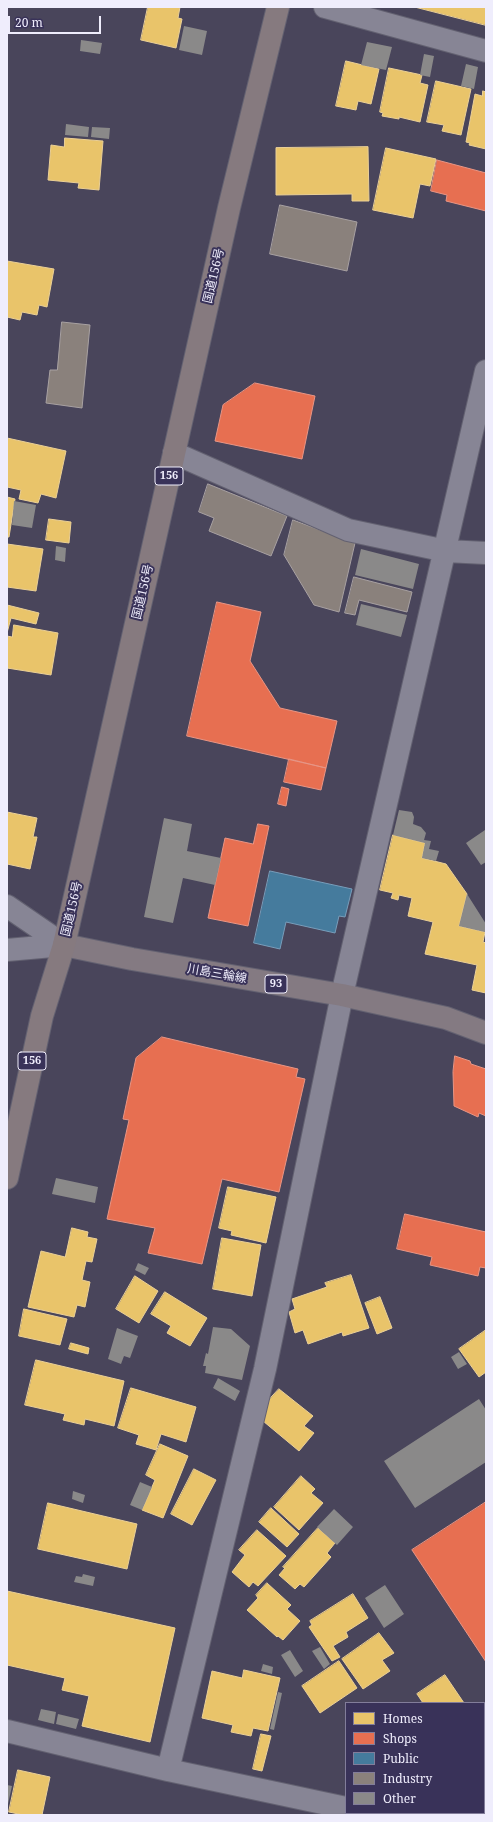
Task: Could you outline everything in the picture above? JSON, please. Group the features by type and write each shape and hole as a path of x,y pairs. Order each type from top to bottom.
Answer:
{"highway":[{"name":"国道156号","path":"7,1178 42,1016 64,946 229,208 278,7"}],"main road":[{"name":"川島三輪線","path":"64,946 342,995 446,1018 486,1033"}],"street":[{"path":"325,7 486,51"},
{"path":"168,1770 265,1369 342,995 446,551 486,371"},
{"path":"174,453 348,530 446,551 486,554"},
{"path":"7,906 64,946"},
{"path":"7,950 64,946"},
{"path":"7,1731 168,1770 345,1808"}],"building: Homes":[{"path":"148,7 180,7 178,18 182,19 176,48 141,40"},
{"path":"415,7 486,7 486,25"},
{"path":"346,61 379,69 371,104 358,101 356,110 336,106"},
{"path":"389,68 422,75 420,83 428,85 420,122 399,117 399,119 382,116 383,113 380,112"},
{"path":"436,81 471,89 461,135 442,131 444,125 427,122"},
{"path":"483,91 486,92 486,149 469,145 470,143 466,142 475,94 482,96"},
{"path":"65,138 103,141 99,190 78,188 79,183 48,180 51,145 64,147"},
{"path":"368,147 369,201 352,201 352,194 276,195 276,148"},
{"path":"386,148 436,159 430,186 420,184 413,218 373,210"},
{"path":"7,261 54,269 47,307 39,305 37,315 22,312 20,320 7,317"},
{"path":"7,438 66,451 56,498 41,494 38,503 19,499 21,490 7,487"},
{"path":"7,497 15,499 9,537 7,537"},
{"path":"49,519 71,522 69,543 46,540"},
{"path":"7,544 43,549 36,591 7,587"},
{"path":"7,605 39,613 36,624 11,618 7,633"},
{"path":"14,625 58,633 51,675 7,668 7,636 12,637"},
{"path":"7,812 37,818 33,837 37,837 30,869 7,864"},
{"path":"393,835 425,843 422,858 446,864 467,894 459,926 485,932 483,942 486,943 486,993 472,990 477,965 425,954 433,922 408,916 412,898 399,895 398,900 391,898 393,893 380,890"},
{"path":"228,1187 276,1197 266,1243 231,1235 232,1231 219,1228"},
{"path":"72,1228 88,1232 87,1237 97,1239 92,1262 86,1261 82,1280 90,1282 85,1307 77,1305 74,1317 28,1307 41,1251 65,1257"},
{"path":"222,1238 261,1245 252,1296 213,1289"},
{"path":"351,1275 369,1328 343,1336 342,1332 308,1344 303,1330 295,1333 289,1312 295,1309 292,1299 327,1287 325,1283"},
{"path":"135,1276 158,1291 139,1323 116,1309"},
{"path":"165,1292 207,1318 190,1346 167,1333 171,1326 151,1314"},
{"path":"380,1297 392,1328 377,1334 365,1303"},
{"path":"24,1309 67,1319 60,1345 19,1336"},
{"path":"486,1330 486,1372 479,1377 459,1349"},
{"path":"71,1343 89,1348 88,1354 69,1349"},
{"path":"36,1360 124,1381 114,1426 85,1419 84,1425 63,1420 65,1414 25,1405"},
{"path":"131,1388 196,1407 186,1442 161,1434 156,1450 136,1444 139,1435 118,1428"},
{"path":"279,1389 313,1416 304,1426 314,1433 299,1451 263,1421 266,1403"},
{"path":"160,1444 188,1456 163,1518 142,1510 155,1480 146,1475"},
{"path":"194,1469 216,1480 192,1525 171,1514"},
{"path":"301,1476 315,1489 311,1493 323,1503 299,1530 274,1507"},
{"path":"48,1503 137,1524 127,1569 38,1549"},
{"path":"271,1508 299,1534 287,1547 259,1522"},
{"path":"318,1528 335,1543 327,1553 331,1557 304,1587 300,1584 295,1589 279,1575 285,1568 283,1567"},
{"path":"257,1530 286,1556 258,1586 253,1582 249,1587 232,1572 245,1555 239,1550"},
{"path":"267,1583 291,1605 287,1609 300,1621 283,1640 278,1636 277,1637 247,1610 258,1598 256,1595"},
{"path":"7,1591 175,1628 150,1742 82,1726 89,1696 62,1690 65,1678 7,1665"},
{"path":"353,1594 368,1618 346,1632 348,1637 333,1646 340,1657 332,1661 309,1627 312,1625 310,1621"},
{"path":"379,1633 394,1653 382,1660 390,1671 363,1689 342,1659"},
{"path":"339,1661 357,1688 320,1713 302,1686"},
{"path":"244,1670 280,1678 268,1731 253,1728 251,1736 231,1732 233,1725 202,1718 212,1671 242,1678"},
{"path":"445,1675 463,1702 422,1702 417,1694"},
{"path":"261,1734 271,1736 262,1771 253,1769"},
{"path":"18,1770 50,1777 42,1815 23,1815 9,1812"},
{"path":"486,1794 486,1815 485,1814"}],"building: Shops":[{"path":"437,160 486,173 486,211 446,201 447,195 431,191"},
{"path":"255,383 315,396 302,459 215,441 223,405"},
{"path":"217,602 261,612 250,661 280,708 337,721 326,768 187,736"},
{"path":"289,759 326,768 321,790 284,782"},
{"path":"282,787 289,789 286,806 278,804"},
{"path":"258,824 269,826 248,926 208,918 225,838 253,844"},
{"path":"162,1037 298,1069 296,1077 305,1079 279,1192 222,1179 202,1264 148,1253 155,1228 107,1219 129,1120 123,1119 136,1058"},
{"path":"455,1056 486,1069 486,1116 479,1113 478,1117 454,1106 453,1072"},
{"path":"405,1214 486,1232 486,1268 480,1267 478,1276 430,1265 432,1257 397,1249"},
{"path":"486,1502 486,1662 412,1550"}],"building: Public":[{"path":"270,871 352,889 345,917 339,916 335,933 286,922 280,949 254,943"}],"building: Industry":[{"path":"280,205 357,222 347,271 270,254"},
{"path":"62,322 90,325 82,408 46,403 50,370 57,370"},
{"path":"208,484 287,516 271,556 209,531 214,518 199,512"},
{"path":"293,520 355,543 339,612 314,605 284,555"},
{"path":"354,577 412,592 407,612 359,600 355,615 345,613"}],"building: Other":[{"path":"184,26 207,31 202,55 179,50"},
{"path":"81,40 102,43 100,54 80,51"},
{"path":"367,42 392,47 386,70 361,65"},
{"path":"424,54 434,56 430,77 420,75"},
{"path":"466,64 478,67 474,89 461,86"},
{"path":"66,124 89,127 88,137 65,135"},
{"path":"92,127 110,128 109,139 91,137"},
{"path":"14,501 36,505 32,528 12,525"},
{"path":"56,546 66,548 65,562 55,560"},
{"path":"361,549 419,564 413,589 355,575"},
{"path":"361,604 407,615 401,637 356,625"},
{"path":"399,810 412,812 414,817 413,824 421,827 426,833 424,840 431,841 429,849 439,851 436,861 422,858 425,843 393,835"},
{"path":"164,818 192,824 187,851 221,858 215,885 183,878 173,923 144,917"},
{"path":"485,830 486,862 481,865 466,843"},
{"path":"467,894 486,924 485,932 459,926"},
{"path":"56,1178 98,1187 95,1203 52,1194"},
{"path":"138,1263 149,1268 145,1275 135,1270"},
{"path":"213,1327 231,1329 250,1346 242,1380 205,1373 206,1366 203,1366 206,1353 208,1354"},
{"path":"117,1328 138,1336 130,1358 124,1356 121,1364 108,1359"},
{"path":"459,1352 467,1364 458,1369 451,1357"},
{"path":"218,1378 240,1391 235,1401 213,1388"},
{"path":"479,1399 486,1410 486,1462 415,1508 384,1461"},
{"path":"140,1482 152,1487 142,1510 130,1505"},
{"path":"73,1491 85,1495 83,1503 72,1499"},
{"path":"334,1509 353,1527 337,1545 317,1527"},
{"path":"83,1574 95,1577 93,1586 74,1582 76,1576 82,1577"},
{"path":"385,1585 404,1614 384,1628 365,1598"},
{"path":"320,1647 330,1664 324,1669 312,1651"},
{"path":"290,1650 303,1671 295,1677 281,1655"},
{"path":"263,1664 273,1667 272,1674 261,1671"},
{"path":"278,1692 282,1693 274,1730 270,1729"},
{"path":"41,1709 56,1712 54,1724 38,1720"},
{"path":"58,1714 79,1719 76,1729 56,1724"},
{"path":"486,1769 486,1792 485,1790"},
{"path":"7,1785 12,1786 8,1804 7,1804"}]}
